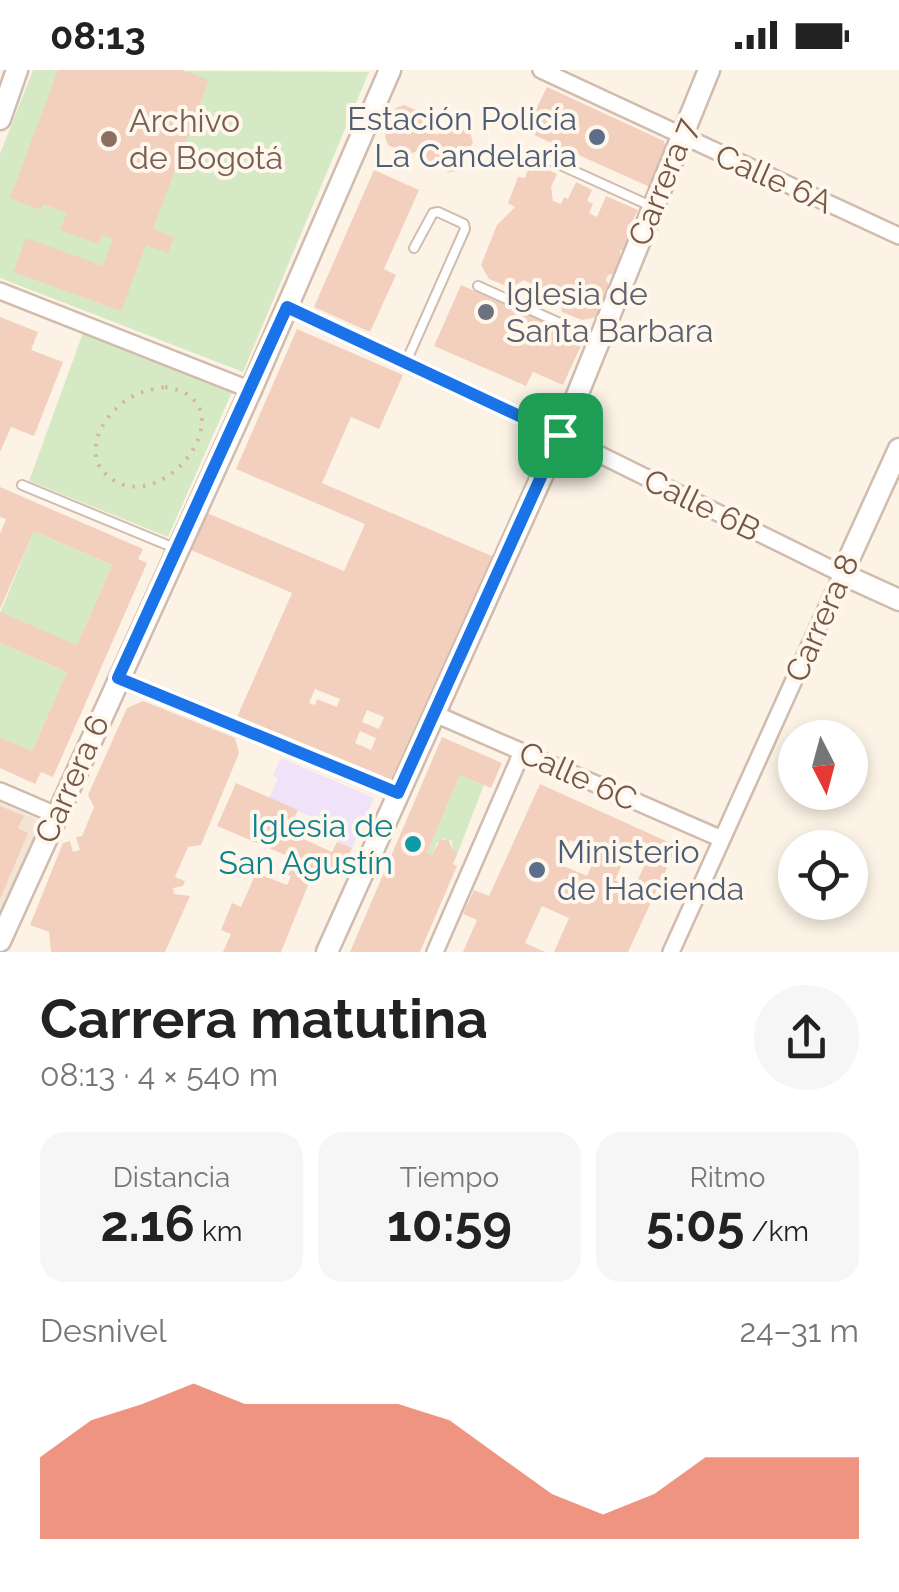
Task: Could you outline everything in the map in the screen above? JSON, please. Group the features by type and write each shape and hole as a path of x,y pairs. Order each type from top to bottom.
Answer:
{"street":[{"path":"0,119 18,70"},
{"name":"Carrera 6","path":"0,941 251,390 390,70"},
{"name":"Calle 6A","path":"541,70 899,236"},
{"name":"Carrera 7","path":"327,952 560,435 708,70"},
{"path":"0,291 251,390"},
{"name":"Calle 6B","path":"287,307 899,600"},
{"name":"Carrera 8","path":"672,952 899,450"},
{"path":"118,678 398,793"},
{"name":"Calle 6C","path":"433,713 722,838"},
{"path":"435,952 522,752"},
{"path":"0,791 56,815"}],"lane":[{"path":"543,157 653,207"},
{"path":"406,362 464,224 438,212 432,214 414,248"},
{"path":"478,286 600,340"},
{"path":"22,485 177,549"}],"path":[{"path":"165,387 190,394 198,405 203,427 182,465 154,483 123,485 99,467 95,443 99,430 119,406 140,393 165,387"}],"shaded area":[{"path":"281,758 374,798 352,848 322,835 326,823 269,798"},
{"path":"0,803 42,821 0,917"}],"green space":[{"path":"33,70 369,72 243,372 0,278 0,154"},
{"path":"83,333 233,390 168,537 29,481"},
{"path":"34,531 112,565 77,645 0,613"},
{"path":"0,643 67,672 32,751 0,737"},
{"path":"460,775 484,785 458,852 453,850 452,841 444,838 432,855 427,853"}],"building":[{"name":"Archivo de Bogotá","path":"58,70 182,70 209,80 153,229 174,237 168,253 146,245 121,311 13,272 26,238 103,266 113,239 102,235 98,244 60,230 67,213 43,204 41,210 10,198"},
{"name":"Estación Policía La Candelaria","path":"547,87 664,141 667,151 652,188 534,135 543,115 535,112"},
{"path":"404,105 428,115 427,130 438,135 442,127 450,124 470,133 473,142 460,171 449,172 427,163 425,155 429,148 421,144 409,155 388,145 385,136 396,108"},
{"path":"531,162 557,174 551,187 553,201 561,204 564,197 568,199 576,182 592,190 587,201 593,204 589,213 597,217 606,196 638,210 631,224 637,228 627,253 620,250 617,273 608,275 606,280 610,287 598,317 582,320 562,312 560,297 547,290 546,300 532,305 525,292 532,284 524,280 511,288 489,279 481,265 497,225 515,207 508,203 518,177 525,178"},
{"path":"374,170 419,190 384,269 396,275 370,332 314,307"},
{"name":"Iglesia de Santa Barbara","path":"461,285 584,339 563,385 533,372 526,386 434,346"},
{"path":"0,317 38,332 31,350 63,362 34,436 11,427 0,452"},
{"path":"297,329 403,375 379,429 351,417 322,483 494,557 394,785 237,717 292,593 191,550 207,513 344,571 365,524 236,469","holes":["315,689 340,699 337,707 317,699 315,705 309,703","367,710 384,717 379,729 362,722","360,731 376,738 371,750 355,743"]},
{"path":"0,487 143,549 138,559 147,563 53,777 41,772 35,784 0,768 0,737 32,751 67,672 0,643 0,612 77,645 112,565 34,531 0,609 0,534 6,519 0,517"},
{"path":"143,701 235,738 239,753 201,845 188,847 175,877 185,881 183,886 173,888 174,894 190,896 165,952 51,952 49,932 30,925 63,843 70,841 73,852 80,850 76,837 82,836 94,807 88,795 127,708"},
{"name":"Iglesia de San Agustín","path":"442,737 502,763 491,788 460,775 427,853 432,855 440,840 448,839 458,852 453,864 457,866 420,952 350,952"},
{"path":"236,783 298,810 288,832 332,852 337,842 352,848 338,878 315,868 281,952 223,952 231,934 221,930 232,903 241,907 256,873 287,885 291,876 283,873 289,859 311,866 217,826"},
{"name":"Ministerio de Hacienda","path":"540,784 677,846 628,952 554,952 569,918 542,906 525,943 545,952 463,952 477,920 463,914 474,890 489,896","holes":["570,840 597,852 587,876 559,864","627,853 646,862 634,888 615,880"]},
{"path":"0,806 24,816 18,828 28,833 0,899"}],"place":[{"name":"Estación Policía La Candelaria","path":"597,137"},
{"name":"Archivo de Bogotá","path":"109,139"},
{"name":"Iglesia de Santa Barbara","path":"486,312"},
{"name":"Iglesia de San Agustín","path":"413,844"},
{"name":"Ministerio de Hacienda","path":"537,870"}],"route":[{"path":"287,307 560,435 398,793 118,678 287,307"}]}
